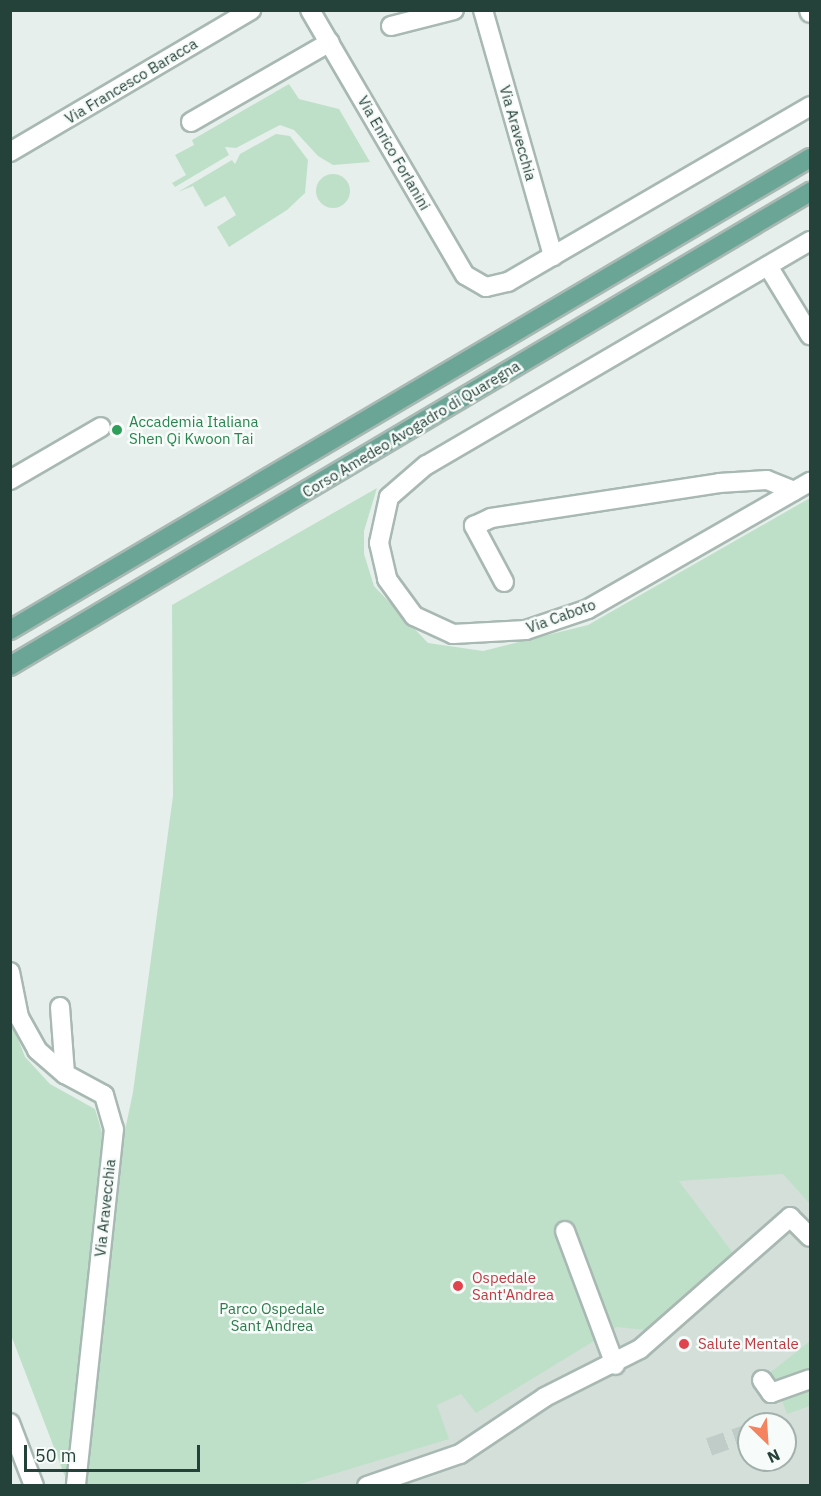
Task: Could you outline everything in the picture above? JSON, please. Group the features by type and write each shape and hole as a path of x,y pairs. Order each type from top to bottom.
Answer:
{"main road":[{"name":"Corso Amedeo Avogadro di Quaregna","path":"10,630 810,158"},
{"name":"Corso Amedeo Avogadro di Quaregna","path":"10,666 810,192"}],"street":[{"name":"Via Francesco Baracca","path":"10,152 251,10"},
{"name":"Via Enrico Forlanini","path":"310,10 465,275 486,287 508,282 553,256"},
{"path":"391,26 454,10"},
{"name":"Via Aravecchia","path":"483,10 553,256"},
{"path":"191,122 330,42"},
{"path":"553,256 810,106"},
{"path":"810,241 768,266 810,334"},
{"name":"Via Caboto","path":"768,266 426,465 389,497 379,543 387,579 414,616 453,634 526,630 588,609 810,482"},
{"path":"10,480 101,427"},
{"path":"504,582 474,526 491,518 719,483 767,480 794,491"},
{"name":"Via Aravecchia","path":"10,972 19,1017 37,1050 65,1074 104,1095 114,1129 76,1485"},
{"path":"60,1007 65,1074"},
{"path":"367,1485 460,1454 545,1397 615,1365 640,1349 790,1217 810,1237"},
{"path":"565,1231 615,1365"},
{"path":"762,1380 771,1393 810,1379"},
{"path":"10,1423 34,1485"}],"shaded area":[{"path":"810,1086 810,1485 82,1486"}],"green space":[{"path":"289,84 299,99 339,109 370,162 333,165 318,156 294,130 280,125 236,148 225,147 229,155 175,187 172,183 186,175 175,155 194,145 192,140"},
{"path":"276,134 290,136 308,160 305,193 287,210 229,247 217,227 236,215 225,196 205,207 193,186 178,192 232,160 235,164 240,154"},
{"path":"333,174 345,179 350,191 345,203 333,208 321,203 316,191 321,179"},
{"name":"Parco Ospedale Sant Andrea","path":"377,488 364,531 364,554 374,586 428,643 483,651 588,625 810,498 810,1204 783,1174 679,1181 736,1257 646,1330 617,1327 476,1413 461,1394 437,1405 449,1439 297,1485 82,1486 123,1140 133,1092 173,796 172,605"},
{"path":"10,1018 25,1057 50,1084 95,1109 104,1139 66,1479 11,1335"},
{"path":"810,1341 810,1375 777,1388 767,1375"},
{"path":"810,1383 810,1406 786,1412 780,1395"}],"tunnel":[{"path":"709,1447 737,1437"}],"place":[{"name":"Accademia Italiana Shen Qi Kwoon Tai","path":"117,430"},
{"name":"Ospedale Sant'Andrea","path":"458,1286"},
{"name":"Salute Mentale","path":"684,1344"}]}
